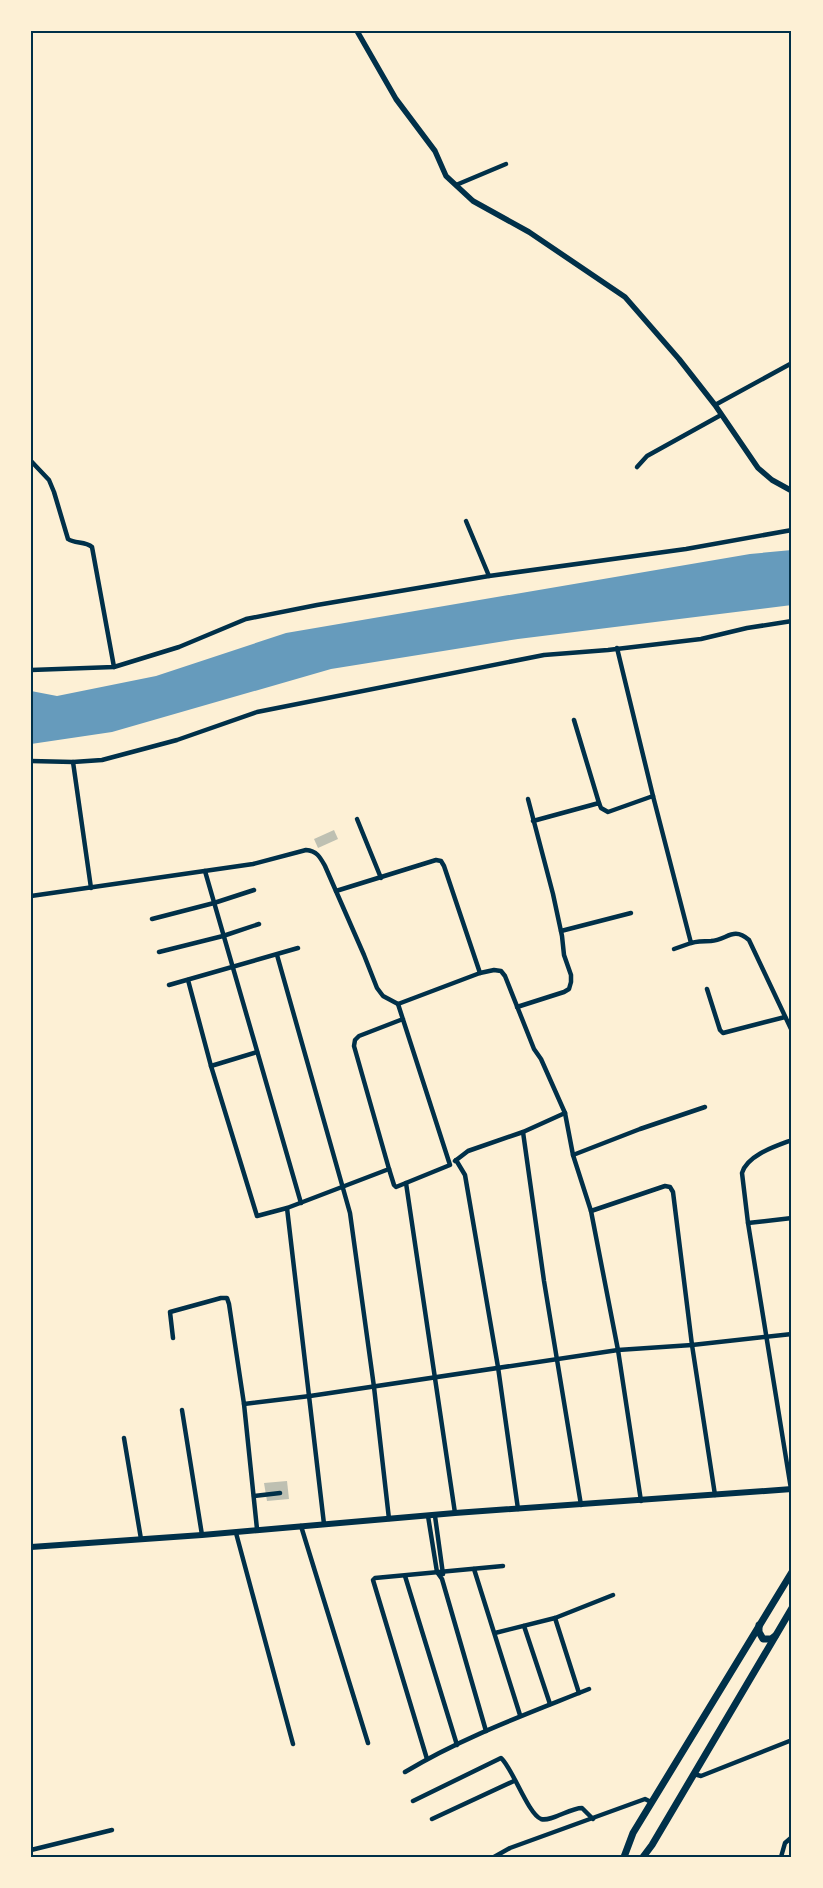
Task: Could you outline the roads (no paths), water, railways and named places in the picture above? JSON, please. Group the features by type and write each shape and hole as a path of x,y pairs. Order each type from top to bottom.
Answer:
{"main road":[{"path":"31,1547 236,1533 257,1529 454,1513 791,1489"},
{"path":"624,1857 633,1833 792,1572"},
{"path":"643,1857 652,1845 792,1608"},
{"path":"760,1625 759,1632 763,1639 771,1640 775,1636"}],"street":[{"path":"357,31 396,99 435,151 446,176 473,201 529,232 625,297 680,359 715,405 758,468 772,480 792,491"},
{"path":"456,185 506,164"},
{"path":"715,405 792,363"},
{"path":"637,468 647,456 721,415"},
{"path":"31,461 49,480 68,539 74,543 89,544 92,547 114,667"},
{"path":"466,521 489,576"},
{"path":"31,670 114,667 179,647 246,619 317,605 489,576 686,549 792,530"},
{"path":"31,762 102,760 177,740 257,712 544,655 701,638 792,621"},
{"path":"617,648 691,943"},
{"path":"574,720 599,803 604,811 608,812 653,796"},
{"path":"73,762 91,888"},
{"path":"517,1007 564,992 569,989 571,982 571,975 564,955 561,931 528,799"},
{"path":"533,821 599,803"},
{"path":"357,819 380,878"},
{"path":"31,896 253,864 312,850 318,854 325,866 377,988 383,996 398,1004 450,1165"},
{"path":"336,891 436,860 441,861 480,973"},
{"path":"205,871 301,1203"},
{"path":"152,919 214,903 254,890"},
{"path":"561,931 631,913"},
{"path":"159,952 223,936 259,924"},
{"path":"674,948 734,933 743,934 749,940 792,1031"},
{"path":"169,985 298,948"},
{"path":"276,955 350,1213 390,1519"},
{"path":"398,1004 480,973 494,970 501,971 505,976 534,1049 541,1059 565,1113 573,1155 592,1211 618,1350 641,1501"},
{"path":"188,980 211,1066 257,1216 287,1208 389,1169"},
{"path":"708,989 722,1033 785,1017"},
{"path":"403,1019 359,1036 355,1040 354,1046 389,1169 396,1187 450,1165 468,1151 523,1132 565,1113"},
{"path":"211,1066 257,1052"},
{"path":"573,1155 640,1129 705,1107"},
{"path":"523,1132 544,1281 581,1505"},
{"path":"791,1489 748,1223 742,1173 744,1167 749,1162 792,1140"},
{"path":"456,1160 465,1175 498,1367 518,1509"},
{"path":"406,1183 454,1513"},
{"path":"592,1211 665,1186 670,1187 673,1192 692,1345 715,1495"},
{"path":"287,1208 324,1524"},
{"path":"748,1223 792,1218"},
{"path":"174,1338 170,1312 227,1298 244,1404 257,1529"},
{"path":"244,1404 374,1387 618,1350 692,1345 792,1334"},
{"path":"182,1410 202,1535"},
{"path":"124,1438 141,1539"},
{"path":"254,1496 280,1493"},
{"path":"432,1516 443,1571 442,1579"},
{"path":"432,1516 437,1572 442,1579 486,1731"},
{"path":"301,1526 368,1743"},
{"path":"236,1533 293,1744"},
{"path":"427,1759 373,1580 375,1578 503,1566"},
{"path":"474,1569 520,1715"},
{"path":"406,1576 457,1745"},
{"path":"495,1633 555,1618 613,1595"},
{"path":"555,1618 579,1693"},
{"path":"524,1626 550,1704"},
{"path":"405,1772 427,1759 520,1715 589,1689"},
{"path":"694,1774 701,1776 792,1740"},
{"path":"413,1800 501,1758 514,1777 514,1781 537,1815 542,1819 576,1808 582,1808 593,1819"},
{"path":"432,1819 514,1781"},
{"path":"494,1857 510,1848 645,1799 652,1802"},
{"path":"31,1850 112,1830"},
{"path":"781,1857 784,1843 792,1837"}],"water":[{"path":"792,550 792,605 518,639 331,669 112,732 31,744 31,691 57,696 156,676 286,633 750,554"}]}
